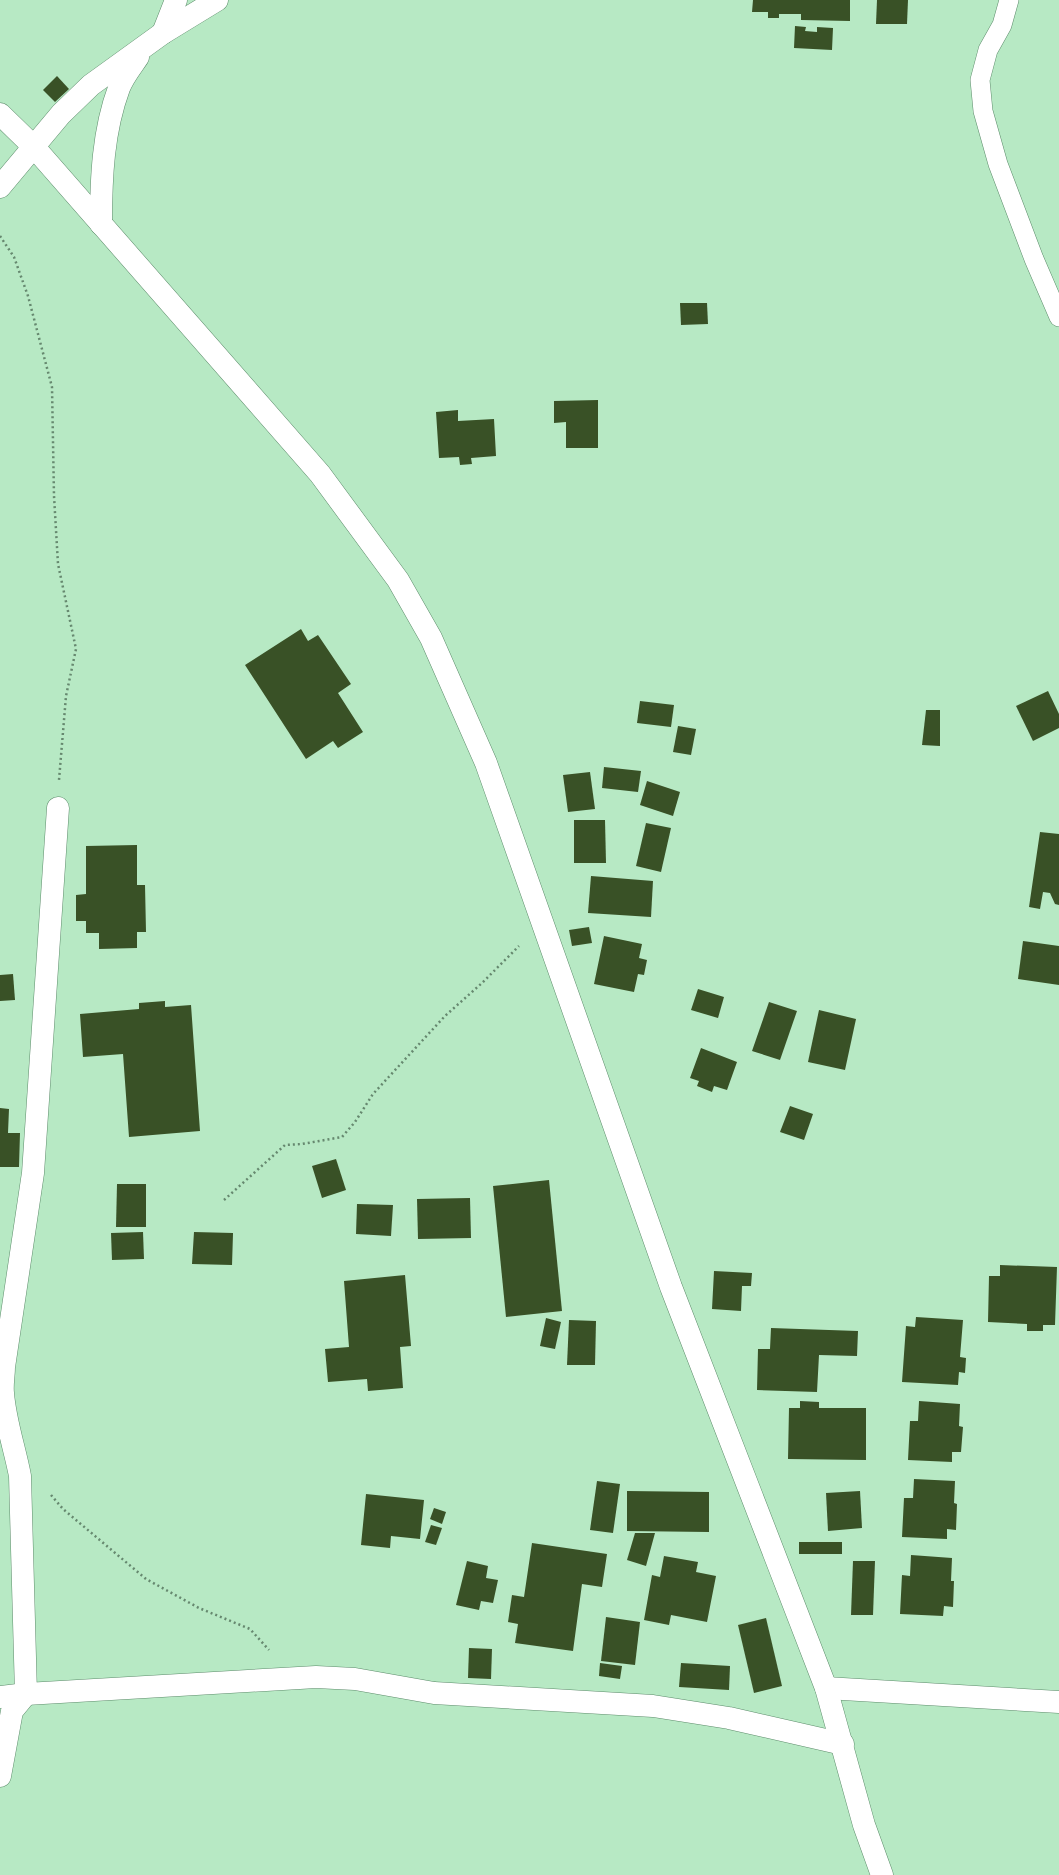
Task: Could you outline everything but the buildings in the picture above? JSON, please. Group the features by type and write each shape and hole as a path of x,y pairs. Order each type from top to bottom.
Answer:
{"street":[{"path":"163,34 176,0"},
{"path":"0,187 61,114 92,85 163,34 217,0"},
{"path":"101,224 101,180 109,126 119,86 144,48"},
{"path":"0,114 34,147 320,474 398,580 431,638 486,763 671,1287 826,1688 843,1744 864,1825 882,1875"},
{"path":"0,1776 12,1711 26,1694 20,1476 7,1420 3,1392 4,1367 33,1173 58,808"},
{"path":"0,1697 26,1694 316,1677 355,1679 434,1693 653,1706 729,1718 843,1744"},
{"path":"826,1688 1059,1702"}],"lane":[{"path":"1008,0 1002,25 988,50 980,80 983,112 1004,178 1034,259 1059,317"}],"path":[{"path":"0,236 14,258 28,296 52,387 53,489 58,564 76,649 66,696 58,808"},
{"path":"224,1200 285,1145 302,1144 342,1137 355,1122 373,1094 408,1058 445,1016 482,983 507,956 543,924"},
{"path":"49,1494 63,1509 146,1579 199,1608 250,1629 276,1657 273,1680"}]}
